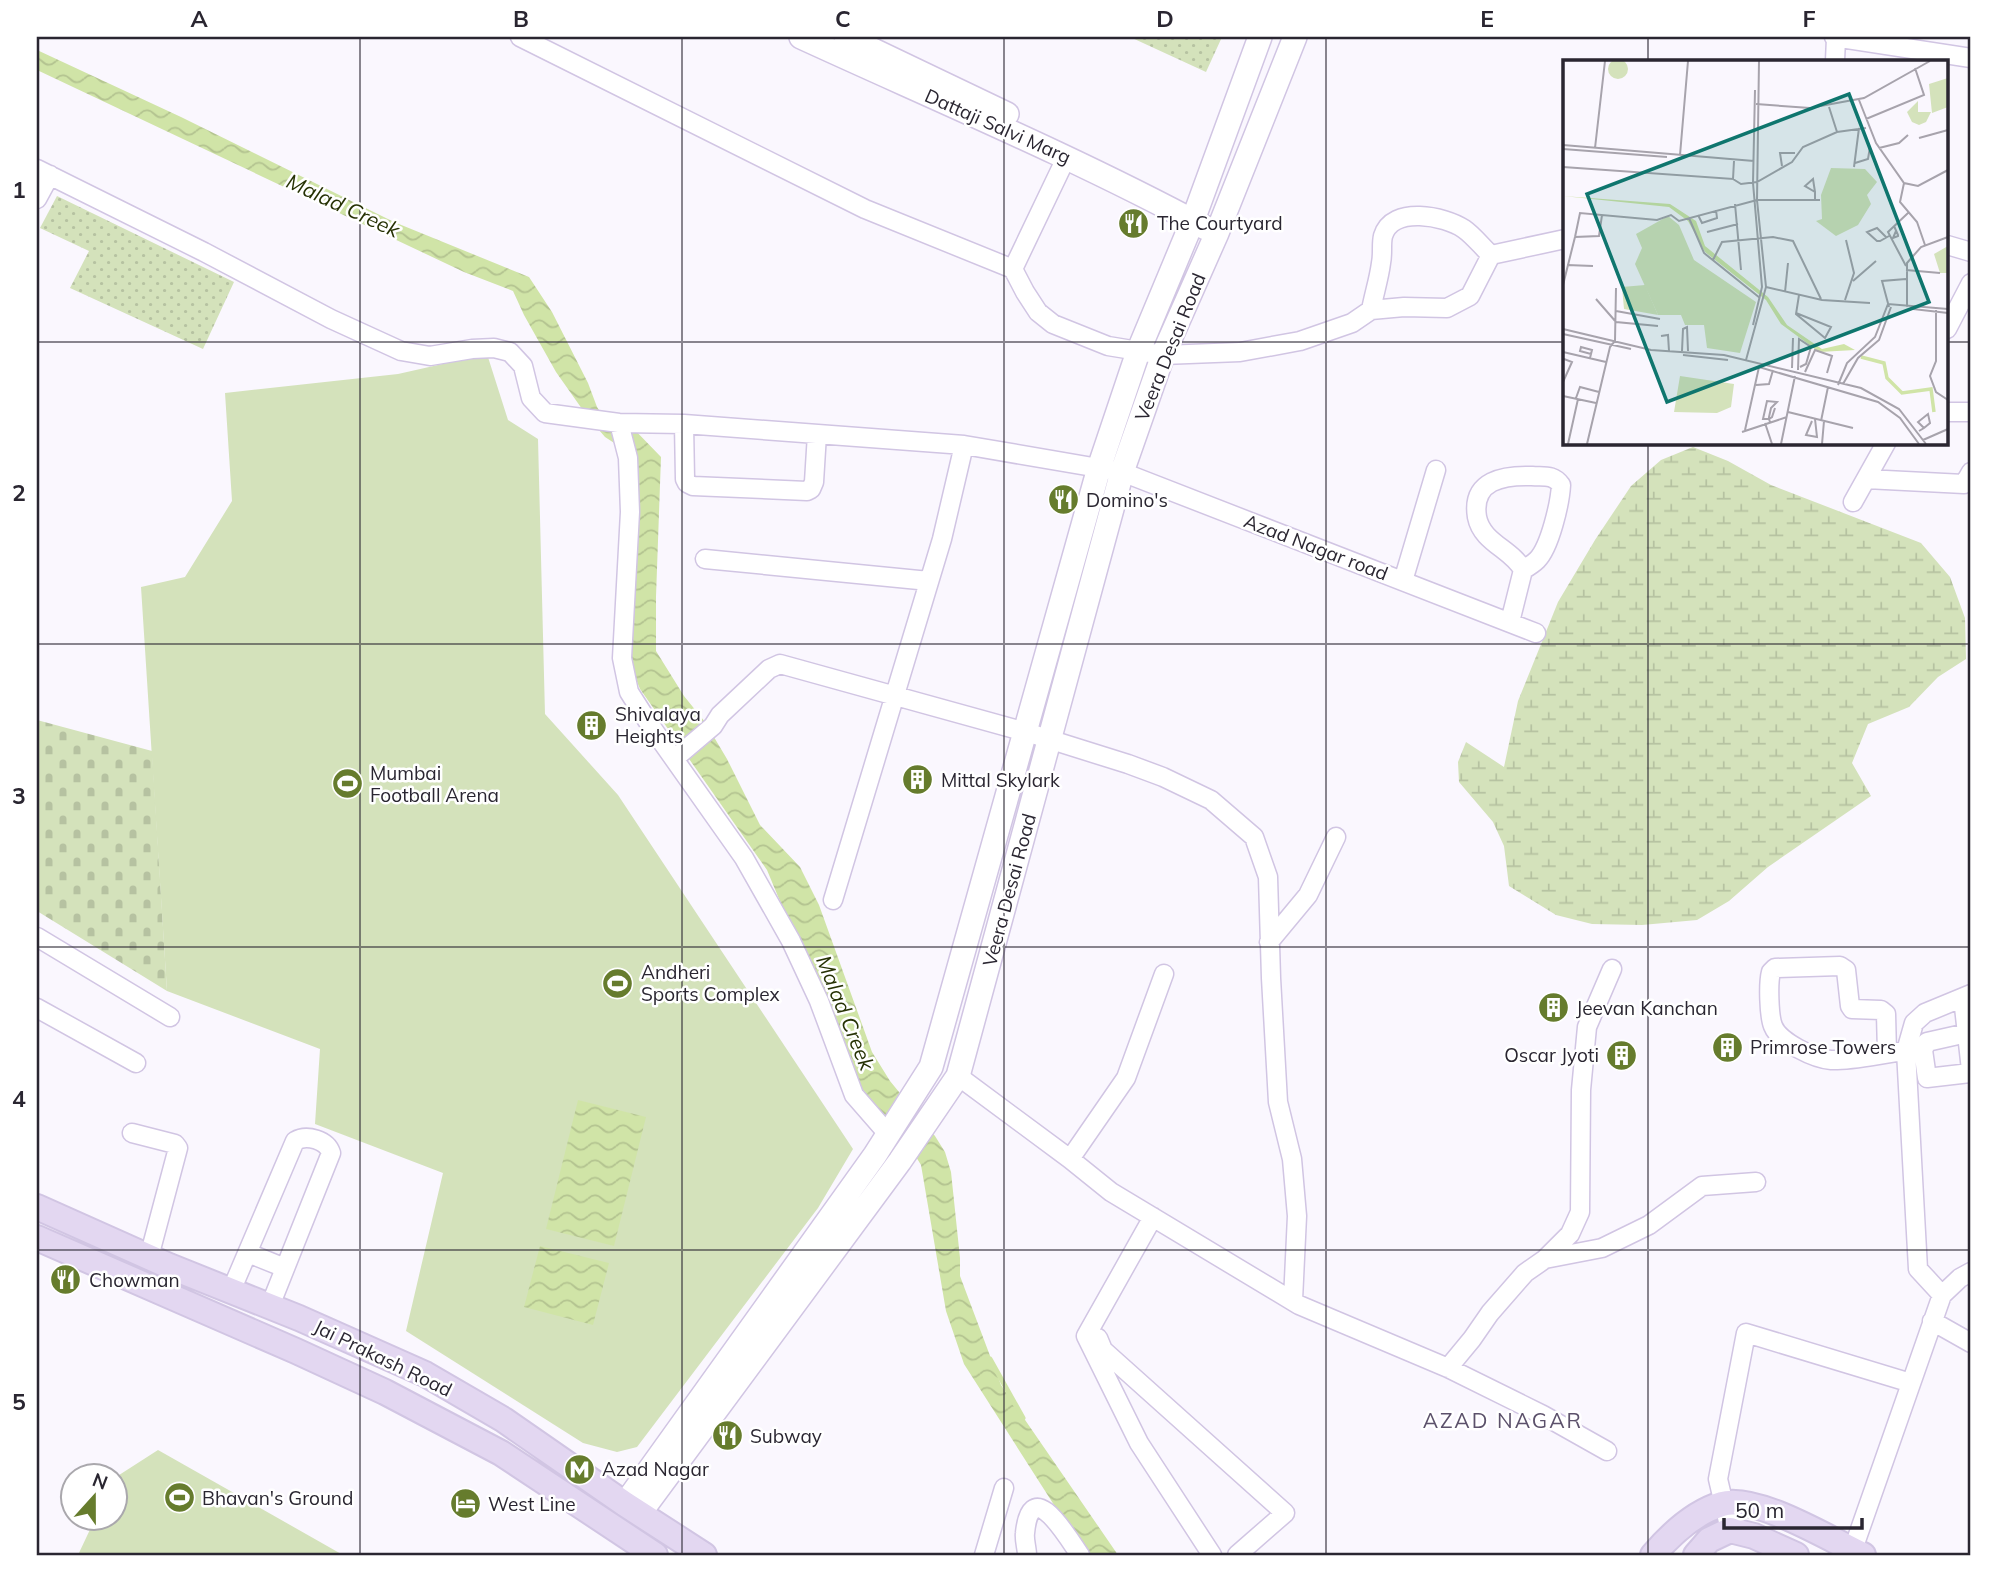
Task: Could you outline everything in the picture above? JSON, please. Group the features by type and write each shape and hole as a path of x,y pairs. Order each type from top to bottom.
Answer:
{"main road":[{"name":"Jai Prakash Road","path":"37,1207 425,1374 504,1420 632,1509 704,1555"},
{"name":"Jai Prakash Road","path":"37,1238 385,1392 501,1453 655,1555"},
{"path":"1653,1555 1699,1514 1724,1503 1740,1503 1773,1511 1856,1554"},
{"path":"1696,1555 1709,1540 1730,1530 1754,1536 1796,1555"}],"street":[{"path":"520,37 864,209 1013,269 1038,312 1054,324 1108,346 1163,355 1240,352 1300,341 1352,323 1371,310 1404,307 1447,308 1470,296 1491,255"},
{"name":"Dattaji Salvi Marg","path":"801,37 1195,214"},
{"name":"Dattaji Salvi Marg","path":"846,37 1219,227"},
{"path":"632,1509 875,1155 931,1067 1099,468 1138,352 1195,214 1260,37"},
{"name":"Veera Desai Road","path":"632,1509 900,1161 958,1076 1122,472 1163,355 1219,227 1295,37"},
{"path":"1835,60 1835,37 1971,58"},
{"path":"1013,269 1067,156"},
{"path":"37,199 44,172"},
{"name":"Azad Nagar road","path":"44,172 401,351 430,356 472,349 494,348 510,352 523,366 531,398 545,413 619,422 684,424 964,445 1122,472 1536,633"},
{"path":"1371,310 1384,235 1395,221 1424,215 1445,219 1464,229 1491,255"},
{"path":"1491,255 1563,239"},
{"path":"1948,245 1971,252"},
{"path":"1948,327 1971,283"},
{"path":"1948,412 1971,412"},
{"path":"619,422 628,458 630,512 622,658 629,692 674,751 744,858 791,941 819,1001 854,1095 891,1130"},
{"path":"684,424 685,479 693,486 807,491 814,482 817,434"},
{"path":"1853,502 1885,444"},
{"path":"834,900 942,538 964,445"},
{"path":"1403,581 1436,470"},
{"path":"1866,479 1964,484 1971,472"},
{"path":"1510,622 1523,570 1519,562 1487,537 1480,527 1477,504 1482,491 1499,478 1511,475 1550,476 1557,479 1561,485 1558,509 1542,554 1523,570"},
{"path":"705,559 929,581"},
{"path":"674,751 769,670 780,664 1128,764 1211,800 1254,836 1268,877 1278,1102 1292,1158 1297,1216 1293,1300"},
{"path":"1269,942 1308,894 1336,837"},
{"path":"37,937 170,1017"},
{"path":"1887,1053 1886,1014 1881,1010 1852,1009 1846,970 1840,966 1801,967 1774,968 1771,972 1772,1024 1781,1037 1811,1056 1835,1061 1906,1051"},
{"path":"1448,1368 1525,1273 1545,1259 1570,1234 1580,1212 1581,1090 1587,1027 1612,969"},
{"path":"1070,1159 1126,1078 1164,974"},
{"path":"1942,1295 1918,1269 1906,1051 1914,1023 1925,1013 1967,996 1967,1032"},
{"path":"37,1008 136,1063"},
{"path":"958,1076 1111,1192 1299,1305 1448,1368 1543,1415 1607,1451"},
{"path":"132,1133 175,1144 178,1148 149,1257"},
{"path":"231,1291 295,1141 307,1137 326,1144 331,1153 270,1306"},
{"path":"1545,1259 1602,1248 1649,1225 1702,1186 1756,1182"},
{"path":"1153,1217 1086,1336 1139,1443 1212,1555"},
{"path":"248,1253 285,1268"},
{"path":"1856,1554 1942,1295 1960,1278 1971,1272"},
{"path":"1933,1321 1971,1343"},
{"path":"1092,1325 1103,1350 1285,1513 1237,1555"},
{"path":"1730,1530 1718,1479 1746,1333 1911,1383"},
{"path":"984,1555 1004,1488"},
{"path":"1027,1555 1024,1537 1027,1520 1033,1509 1040,1509 1052,1515 1080,1555"}],"green space":[{"path":"1130,37 1222,37 1206,72"},
{"path":"57,196 234,282 203,349 70,288 89,251 40,228"},
{"path":"487,354 508,420 538,439 545,714 618,795 853,1149 818,1208 637,1447 617,1452 583,1443 406,1331 443,1173 315,1124 320,1049 167,991 141,587 185,577 232,501 225,393 398,374"},
{"path":"1693,447 1728,461 1771,485 1921,543 1950,577 1965,618 1966,659 1938,677 1909,707 1868,724 1852,763 1871,796 1768,867 1729,901 1697,920 1642,925 1592,924 1556,915 1509,886 1504,846 1493,822 1459,782 1458,762 1466,742 1504,767 1518,701 1558,602 1631,486 1661,460"},
{"path":"37,720 152,751 167,991 37,911"},
{"name":"Bhavan's Ground","path":"158,1450 343,1555 78,1555 89,1532 130,1532 130,1468"}],"water":[{"path":"37,50 181,117 394,222 529,277 552,312 604,418 631,426 661,457 656,651 684,696 705,722 760,825 800,867 819,905 872,1052 890,1081 945,1152 951,1172 960,1276 1001,1385 1118,1555 1086,1555 964,1364 946,1311 921,1165 905,1139 861,1096 767,870 640,689 629,662 634,456 605,437 587,416 556,372 513,291 464,272 37,70"},
{"path":"578,1100 646,1117 614,1246 546,1229"},
{"path":"540,1246 609,1263 593,1325 524,1307"}],"waterway":[{"name":"Malad Creek","path":"990,1359 1023,1418"}],"place":[{"name":"The Courtyard","path":"1134,223"},
{"name":"Domino's","path":"1063,500"},
{"name":"Shivalaya Heights","path":"592,725"},
{"name":"Mittal Skylark","path":"918,780"},
{"name":"Mumbai Football Arena","path":"347,784"},
{"name":"Andheri Sports Complex","path":"618,983"},
{"name":"Jeevan Kanchan","path":"1553,1008"},
{"name":"Primrose Towers","path":"1727,1047"},
{"name":"Oscar Jyoti","path":"1622,1055"},
{"name":"Chowman","path":"66,1280"},
{"name":"Subway","path":"727,1436"},
{"name":"Azad Nagar","path":"579,1469"},
{"name":"Bhavan's Ground","path":"179,1498"},
{"name":"West Line","path":"465,1504"}],"district":[{"name":"AZAD NAGAR","path":"1503,1421"}]}
